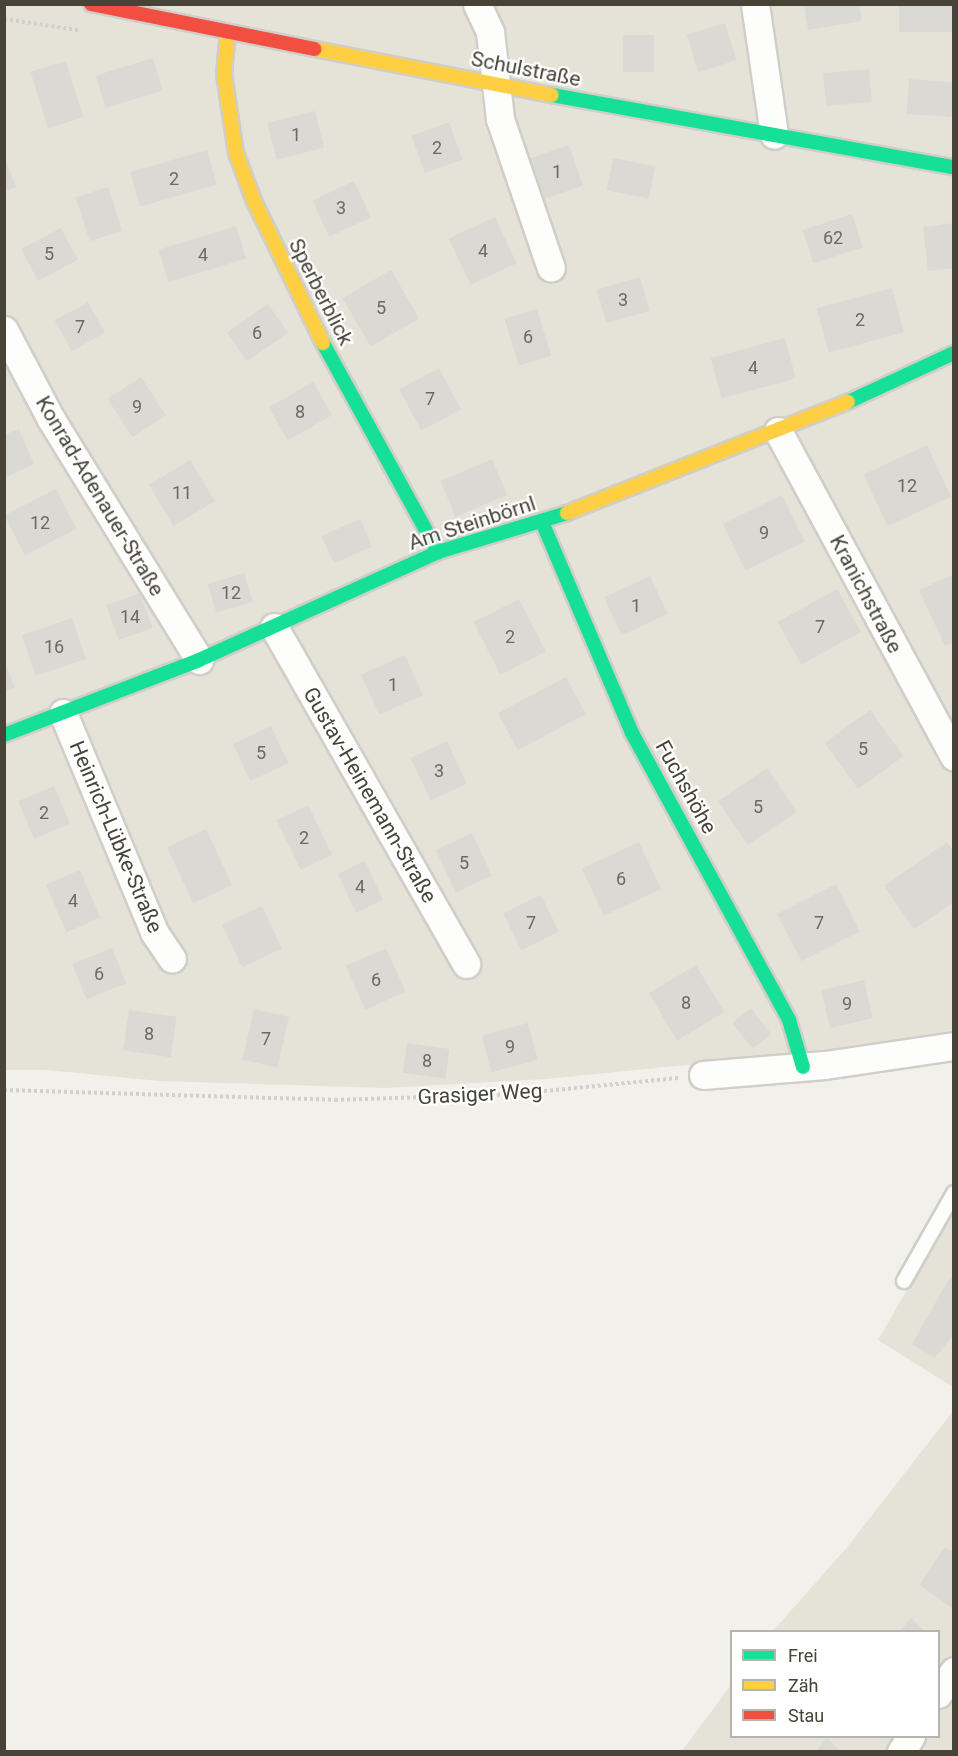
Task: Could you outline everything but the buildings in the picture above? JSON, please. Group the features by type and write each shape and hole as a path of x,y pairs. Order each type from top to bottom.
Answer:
{"street":[{"name":"Schulstraße","path":"91,4 498,86 954,167"},
{"path":"477,4 490,32 500,119 551,268"},
{"path":"755,4 774,135"},
{"name":"Sperberblick","path":"228,32 224,74 228,105 236,153 254,201 344,386 438,552"},
{"name":"Konrad-Adenauer-Straße","path":"4,330 51,419 199,660"},
{"name":"Am Steinbörnl","path":"4,735 199,660 438,552 542,522 778,431 954,353"},
{"name":"Kranichstraße","path":"778,431 954,756"},
{"name":"Fuchshöhe","path":"542,522 632,733 789,1020 803,1067"},
{"name":"Gustav-Heinemann-Straße","path":"274,627 466,964"},
{"name":"Heinrich-Lübke-Straße","path":"63,713 154,932 172,959"},
{"path":"703,1075 803,1067 954,1046"},
{"path":"940,1692 954,1671"}],"lane":[{"path":"904,1281 954,1193"}],"path":[{"name":"Grasiger Weg","path":"4,1090 335,1100 514,1094 703,1075"}],"shaded area":[{"path":"4,5 953,5 953,1035 916,1042 546,1079 385,1088 159,1081 47,1070 5,1070"},
{"path":"953,1210 953,1387 878,1340"},
{"path":"953,1411 953,1751 681,1752 730,1686 730,1738 940,1738 940,1630 774,1630 848,1546"}],"traffic: fast":[{"path":"552,95 954,167"},
{"path":"323,343 438,552"},
{"path":"848,402 954,353"},
{"path":"4,735 199,660 438,552 567,513"},
{"path":"542,522 632,733 789,1020 803,1067"}],"traffic: slow":[{"path":"228,32 224,74 236,153 254,201 323,343"},
{"path":"315,49 552,95"},
{"path":"567,513 848,402"}],"traffic: jam":[{"path":"91,4 315,49"}]}
